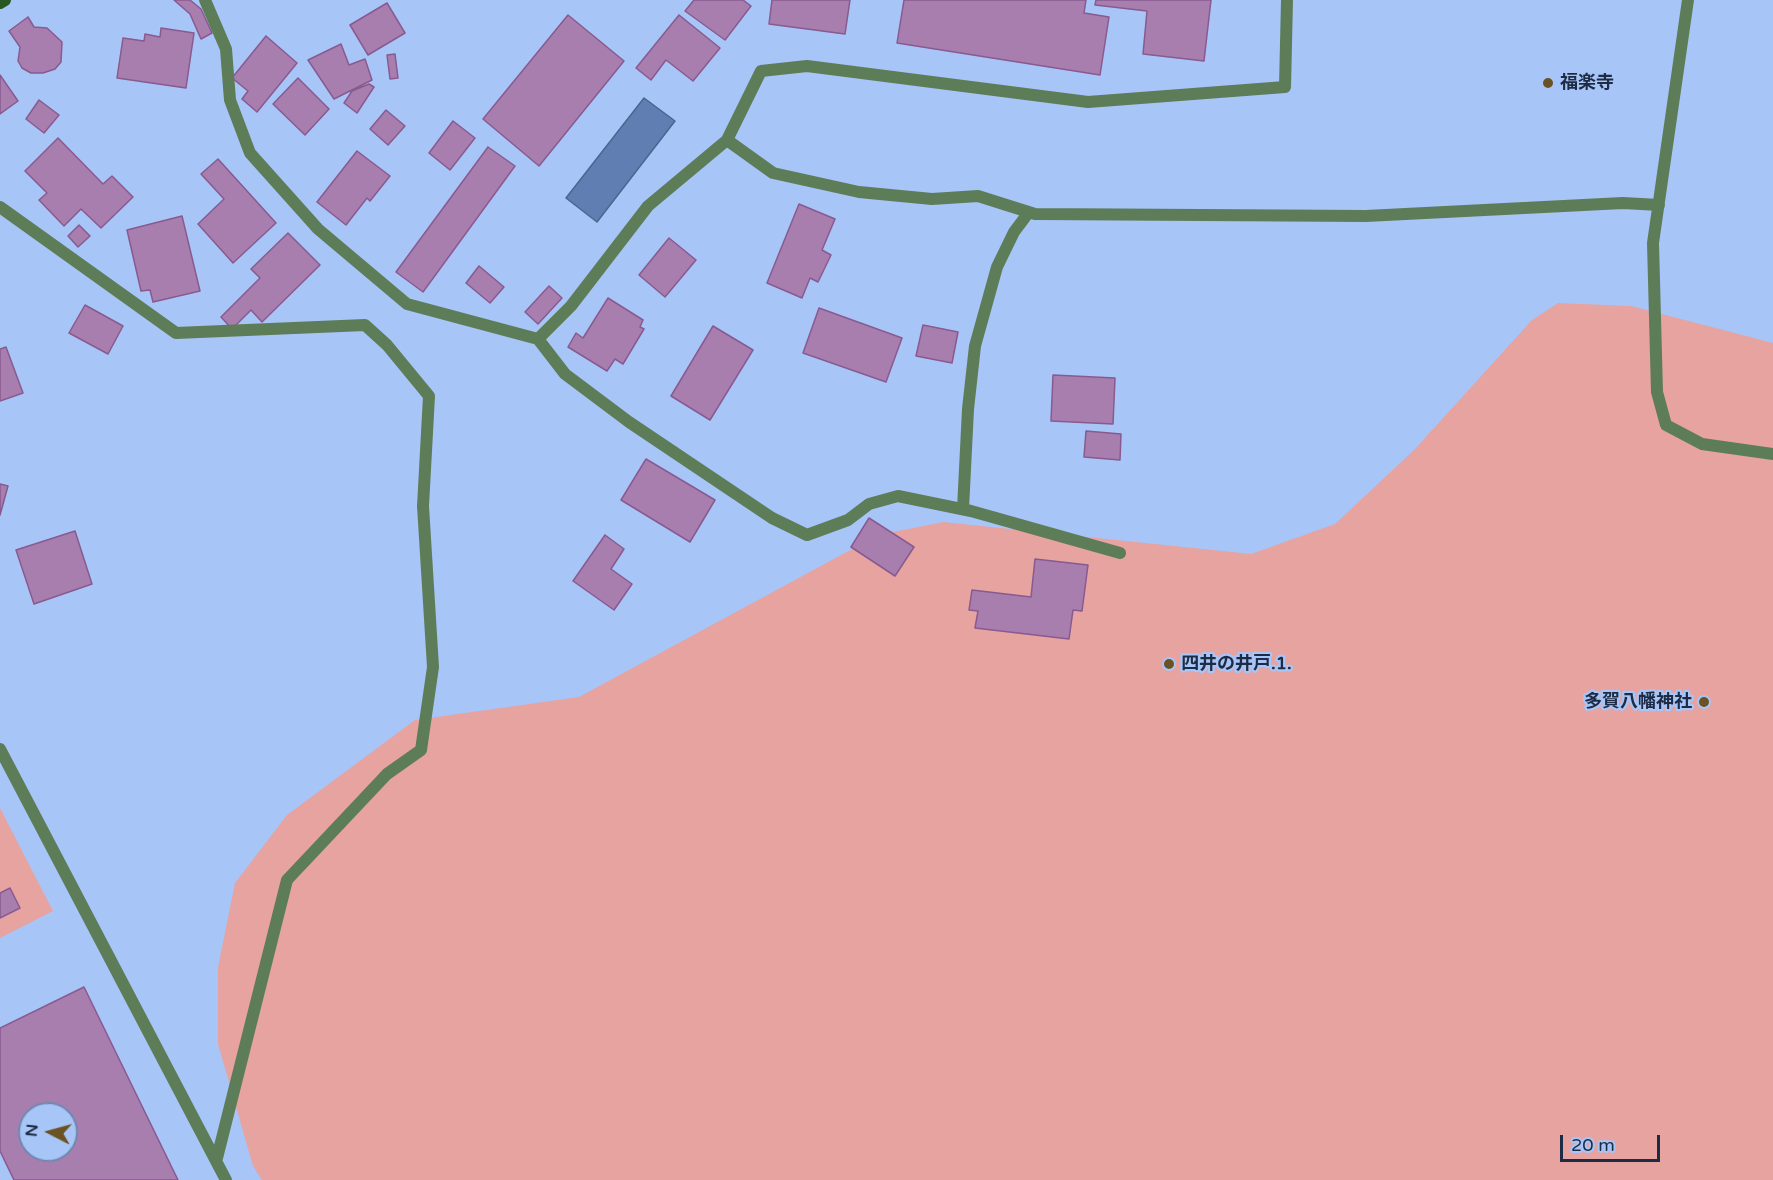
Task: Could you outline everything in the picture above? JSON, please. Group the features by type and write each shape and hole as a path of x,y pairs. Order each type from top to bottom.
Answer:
{"main road":[{"path":"0,3 4,0"}],"street":[{"path":"205,0 226,50 230,100 250,153 318,229 406,304 538,339 565,374 629,422 771,518 807,535 848,520 869,504 898,496 963,509 1120,553"},
{"path":"538,339 572,306 648,206 727,140 761,71 807,66 1088,102 1285,87 1287,0"},
{"path":"1688,0 1653,243 1657,392 1666,425 1702,444 1773,454"},
{"path":"727,140 773,173 859,192 932,199 978,196 1029,212 1047,214 1366,216 1623,203 1659,205"},
{"path":"0,207 176,333 365,325 387,345 429,396 423,506 433,667 421,750 387,774 287,880 217,1158"},
{"path":"963,509 968,409 975,346 997,267 1014,232 1029,212"},
{"path":"0,749 217,1158 226,1180"}],"shaded area":[{"path":"1558,303 1631,306 1773,343 1773,1180 262,1180 253,1166 218,1044 218,967 235,883 287,815 415,720 579,697 878,535 943,522 1251,554 1335,524 1414,450 1532,320"},
{"path":"0,808 53,911 0,938"}],"water":[{"path":"644,98 675,121 597,222 566,198"}],"building":[{"path":"174,0 190,0 201,9 212,33 201,39 190,14"},
{"path":"694,0 743,0 751,6 725,40 685,11"},
{"path":"772,0 850,0 845,34 769,24"},
{"path":"904,0 1086,0 1084,13 1109,17 1100,75 897,43"},
{"path":"1096,0 1211,0 1204,61 1143,54 1147,11 1095,5"},
{"path":"387,3 405,33 368,55 350,25"},
{"path":"568,15 624,61 539,166 483,119"},
{"path":"679,15 720,48 693,81 666,60 651,80 636,68"},
{"path":"28,17 34,27 47,28 62,42 61,62 55,69 43,73 31,73 22,68 18,61 20,47 9,31"},
{"path":"161,28 194,33 186,88 117,78 123,38 144,41 145,34 160,37"},
{"path":"266,36 297,63 257,112 242,99 248,91 232,78"},
{"path":"341,44 349,65 365,59 372,80 334,99 308,60"},
{"path":"395,54 398,78 390,79 387,55"},
{"path":"0,75 18,101 0,114"},
{"path":"298,78 329,109 305,135 273,104"},
{"path":"369,84 374,87 357,113 344,103 352,91"},
{"path":"39,100 59,115 44,133 26,119"},
{"path":"386,110 405,126 388,145 370,129"},
{"path":"453,121 475,138 450,170 429,153"},
{"path":"58,138 103,184 112,176 133,197 101,228 81,209 64,226 39,200 47,193 25,171"},
{"path":"488,147 515,166 423,292 396,272"},
{"path":"357,151 390,176 370,201 367,198 346,225 317,202"},
{"path":"218,159 276,223 233,263 198,224 224,199 201,174"},
{"path":"799,204 835,219 822,250 831,255 818,282 810,278 802,298 767,283"},
{"path":"182,216 200,291 153,302 150,290 141,291 127,230"},
{"path":"79,225 90,236 78,247 68,236"},
{"path":"288,233 320,265 262,322 251,310 232,329 221,317 260,278 251,269"},
{"path":"669,238 696,260 665,297 639,275"},
{"path":"479,266 504,287 490,303 466,283"},
{"path":"549,286 562,298 538,324 525,312"},
{"path":"608,298 643,320 640,327 644,329 623,364 615,359 607,371 568,347 576,333 583,338"},
{"path":"85,305 123,326 108,354 69,333"},
{"path":"819,308 902,338 886,382 803,353"},
{"path":"923,325 958,332 952,363 916,356"},
{"path":"713,326 753,350 710,420 671,396"},
{"path":"6,347 23,393 0,401 0,349"},
{"path":"1053,375 1115,378 1113,424 1051,421"},
{"path":"1086,431 1121,434 1120,460 1084,457"},
{"path":"646,459 715,500 690,542 621,500"},
{"path":"0,484 8,486 0,515"},
{"path":"869,518 914,547 895,576 851,547"},
{"path":"75,531 92,584 34,604 16,550"},
{"path":"605,535 624,549 611,569 632,584 614,610 573,581"},
{"path":"1035,559 1088,565 1082,611 1073,610 1069,639 975,628 978,611 969,610 972,590 1031,597"},
{"path":"10,888 20,908 0,918 0,893"},
{"path":"84,987 178,1180 14,1180 0,1151 0,1028"}],"place":[{"name":"福楽寺","path":"1548,83"},
{"name":"四井の井戸.1.","path":"1169,664"},
{"name":"多賀八幡神社","path":"1704,702"}]}
